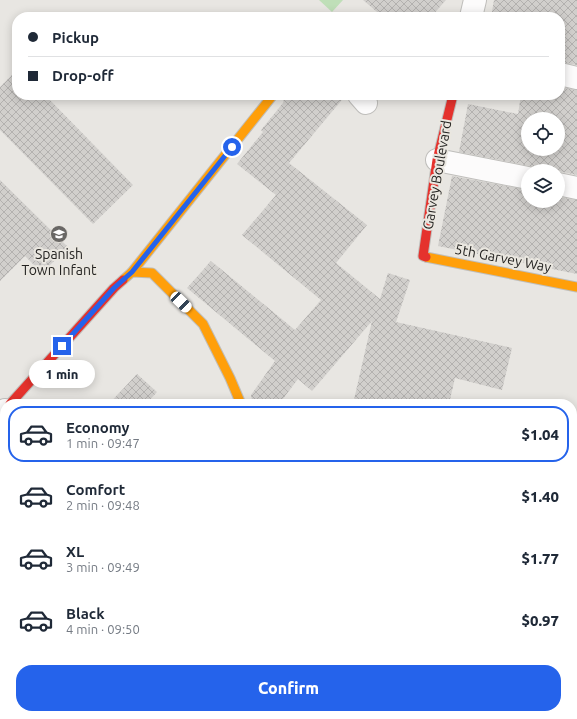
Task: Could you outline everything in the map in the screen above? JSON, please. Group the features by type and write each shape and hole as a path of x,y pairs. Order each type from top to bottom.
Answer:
{"street":[{"path":"472,12 475,0"},
{"path":"565,75 577,78"},
{"path":"14,399 114,288 132,272 269,100"},
{"name":"Garvey Boulevard","path":"423,256 438,160 452,100"},
{"path":"438,160 521,177"},
{"path":"565,185 577,188"},
{"name":"5th Garvey Way","path":"423,256 577,287"},
{"path":"132,272 152,272 203,324 230,378 238,399"}],"green space":[{"path":"319,0 343,0 332,12"}],"building":[{"path":"363,0 446,0 435,12 377,12"},
{"path":"494,0 577,0 577,65 565,63 565,12 492,12"},
{"path":"12,75 12,100 50,100 133,185 93,224 0,130 0,87"},
{"path":"565,88 577,90 577,175 565,172 565,164 521,164 459,152 468,104 518,114 520,100 565,100"},
{"path":"284,100 342,100 289,163 367,225 336,263 380,299 388,273 410,280 396,322 512,348 502,390 455,378 450,399 354,399 372,321 312,391 298,379 283,399 252,399 251,395 275,361 187,288 211,261 295,330 321,300 242,235 276,195 237,164 263,132 261,130 283,103"},
{"path":"452,176 521,189 521,208 565,208 565,198 577,200 577,274 438,246"},
{"path":"0,180 68,247 42,273 25,256 0,281"},
{"path":"137,374 157,392 151,399 114,399"}],"traffic: slow":[{"path":"132,272 269,100"},
{"path":"426,257 577,287"},
{"path":"123,280 132,272 152,273 203,324 239,399"}],"traffic: jam":[{"path":"426,257 423,256 437,160 452,100"},
{"path":"14,399 114,288 123,280"}],"place":[{"name":"Spanish Town Infant","path":"59,234"}],"route":[{"path":"62,346 114,288 132,272 232,147"}]}
